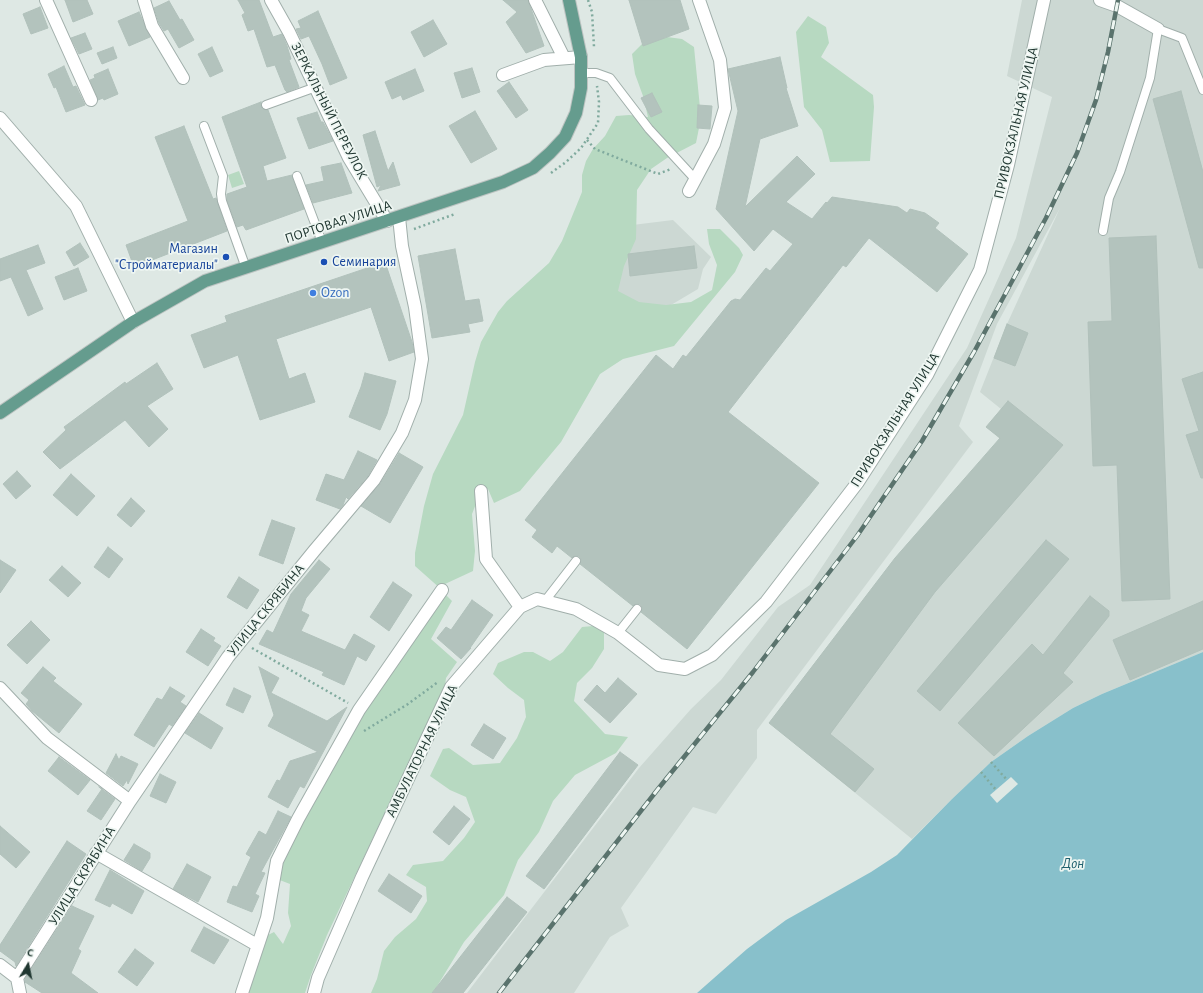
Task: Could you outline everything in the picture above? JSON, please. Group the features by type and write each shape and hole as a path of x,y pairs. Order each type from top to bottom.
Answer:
{"main road":[{"name":"ПОРТОВАЯ УЛИЦА","path":"0,413 133,322 205,281 503,182 533,168 565,137 576,113 581,88 581,57 569,0"}],"street":[{"path":"46,0 91,100"},
{"path":"144,0 152,26 182,78"},
{"name":"ЗЕРКАЛЬНЫЙ ПЕРЕУЛОК","path":"271,0 289,32 349,158 393,219"},
{"path":"535,0 564,58"},
{"path":"689,191 694,179 700,173 714,144 725,108 720,60 699,0"},
{"name":"ПРИВОКЗАЛЬНАЯ УЛИЦА","path":"685,669 712,655 766,602 858,482 927,375 980,270 1008,165 1044,0"},
{"path":"1100,0 1117,6 1158,29"},
{"path":"503,75 544,60 581,57"},
{"path":"0,118 76,206 133,322"},
{"name":"УЛИЦА СКРЯБИНА","path":"17,978 130,801 228,657 374,480 402,433 415,400 422,359 415,306 402,246 393,219"},
{"path":"481,491 486,559 520,607"},
{"path":"242,993 267,918 277,861 298,819 359,710 442,590"},
{"name":"АМБУЛАТОРНАЯ УЛИЦА","path":"314,993 318,978 362,877 450,687 520,607 537,599 576,609 618,633 659,665 685,669"},
{"path":"0,688 47,738 130,801"},
{"path":"96,853 257,945"},
{"path":"0,965 17,978 20,993"}],"lane":[{"path":"1103,231 1109,198 1120,172 1150,78 1158,29 1182,38 1203,90"},
{"path":"581,73 596,73 610,78 649,129 694,179"},
{"path":"266,105 316,87"},
{"path":"204,126 223,176 221,194 222,201 246,268"},
{"path":"298,176 322,242"},
{"path":"545,601 576,561"},
{"path":"618,633 637,609"}],"path":[{"path":"588,140 595,149 658,174 676,167"},
{"path":"241,642 359,710"},
{"path":"364,732 446,678 456,681"},
{"path":"992,762 1007,780"},
{"path":"980,772 996,790"}],"shaded area":[{"path":"1022,0 1203,0 1203,652 1102,694 1073,708 1028,736 991,762 912,839 769,723 895,558 1000,439 986,427 1001,409 980,392 1007,324 1060,208 997,324 959,426 973,442 757,730 757,758 716,814 693,807 621,908 629,926 610,937 574,993 467,993 639,768 691,709 721,680 778,607 810,585 967,348 1016,238 1052,97 1007,76"},
{"path":"673,220 711,257 703,269 698,289 644,321 608,322 608,228"}],"green space":[{"path":"808,16 826,27 829,43 821,57 873,95 874,107 870,161 830,162 822,130 804,107 796,32"},
{"path":"667,37 682,39 694,47 701,118 696,143 667,158 651,169 637,190 636,239 624,266 618,291 639,302 666,305 691,302 712,290 717,265 709,244 707,229 720,229 739,248 743,255 735,272 674,346 623,359 600,374 561,442 520,491 494,503 488,489 481,491 472,514 475,551 473,571 445,584 442,590 415,566 415,553 424,506 433,474 463,415 481,342 498,312 507,301 549,263 562,241 582,192 582,175 586,161 593,149 605,136 616,116 629,115 648,117 643,96 635,74 632,54 645,41"},
{"path":"239,171 244,184 232,188 228,175"},
{"path":"444,593 452,601 431,639 457,662 446,678 445,686 327,935 305,993 245,993 262,938 274,932 283,944 291,926 288,913 290,884 277,879 280,862 361,712"},
{"path":"604,625 604,649 592,668 577,683 574,701 605,734 628,737 616,753 575,775 553,801 539,832 518,860 504,895 464,942 433,993 371,993 377,979 384,951 395,937 416,919 427,901 426,887 406,875 413,865 443,861 464,838 475,822 466,797 450,790 430,776 443,749 449,748 473,765 500,763 517,738 526,717 524,700 493,674 498,663 524,652 533,652 550,661 563,652 582,627"}],"water":[{"name":"Дон","path":"1203,652 1203,993 697,993 747,949 786,920 871,872 897,855 991,762 1028,736 1073,708 1102,694"}],"pier":[{"path":"1011,777 1018,784 997,803 990,795"}],"building":[{"path":"65,0 87,0 93,14 73,22"},
{"path":"238,0 259,0 273,37 282,34 291,59 289,60 299,87 287,92 275,65 267,67 254,29 248,31 242,15 245,13"},
{"path":"503,0 528,0 544,46 526,53 506,22 517,12"},
{"path":"629,0 680,0 689,29 643,46"},
{"path":"169,1 180,20 182,19 194,40 179,48 168,29 164,31 159,23 154,8"},
{"path":"40,7 48,28 31,34 23,14"},
{"path":"318,11 347,78 330,85 309,36 301,39 296,29 301,28 298,21"},
{"path":"139,12 150,37 129,46 118,21"},
{"path":"433,20 447,44 424,57 411,32"},
{"path":"85,33 92,49 79,54 71,38"},
{"path":"113,47 117,58 102,64 97,53"},
{"path":"212,47 223,71 210,77 198,54"},
{"path":"780,57 786,88 798,126 760,139 745,207 797,156 815,174 786,202 812,219 832,197 898,207 907,213 910,209 925,213 939,223 935,228 968,254 937,292 869,238 846,267 843,265 728,412 819,483 687,649 641,612 642,607 640,604 635,604 633,606 580,564 581,559 579,556 574,556 572,558 557,546 552,553 532,537 537,530 525,520 656,355 673,369 683,355 686,357 731,301 735,299 740,300 766,268 770,271 793,244 773,229 754,251 716,209 738,111 728,69"},
{"path":"64,66 73,87 76,86 85,105 66,112 56,87 54,88 48,74"},
{"path":"472,68 480,92 462,98 454,73"},
{"path":"108,69 118,94 104,100 103,98 98,100 90,80 95,78 94,75"},
{"path":"415,69 424,91 403,100 401,95 392,99 385,82"},
{"path":"509,82 528,110 516,118 497,91"},
{"path":"1181,91 1203,172 1203,268 1199,268 1153,99"},
{"path":"652,93 662,112 651,117 641,98"},
{"path":"261,102 262,109 268,110 286,158 263,166 267,181 292,175 304,209 246,230 243,225 237,227 227,200 227,194 247,187 222,117"},
{"path":"698,105 712,106 710,129 697,128"},
{"path":"475,111 497,149 471,163 449,126"},
{"path":"317,112 321,122 323,122 333,141 309,149 297,118"},
{"path":"184,126 213,199 216,198 227,231 134,267 126,245 188,221 155,137"},
{"path":"375,131 388,171 393,162 400,185 378,191 381,185 377,187 363,135"},
{"path":"341,163 352,193 313,203 306,185 324,181 321,167"},
{"path":"1156,236 1170,599 1122,601 1117,465 1093,466 1088,322 1112,321 1109,238"},
{"path":"80,243 89,257 74,266 66,252"},
{"path":"38,245 45,263 26,270 43,309 28,316 11,277 0,281 0,259"},
{"path":"694,246 697,268 630,276 628,254"},
{"path":"455,249 465,301 479,299 483,321 468,324 470,332 432,338 418,256"},
{"path":"385,262 414,352 389,361 371,307 276,339 289,379 305,373 315,402 260,420 238,355 204,368 191,335 227,322 225,316"},
{"path":"78,268 87,291 64,300 55,277"},
{"path":"1007,324 1028,333 1015,366 994,358"},
{"path":"157,363 173,389 147,406 168,429 149,447 125,420 60,469 43,452 66,430 64,427 125,382 126,384"},
{"path":"1203,372 1203,478 1201,478 1186,435 1199,431 1182,379"},
{"path":"365,373 396,381 387,414 380,430 349,417"},
{"path":"1008,401 1063,445 935,592 830,734 874,769 855,792 769,723 895,558 1000,438 986,427"},
{"path":"358,451 377,460 368,476 348,499 346,497 340,509 316,500 326,474 344,480"},
{"path":"399,453 423,467 390,523 361,506 380,484"},
{"path":"17,471 31,486 16,499 3,484"},
{"path":"71,474 95,496 77,516 53,495"},
{"path":"131,498 145,511 131,527 117,515"},
{"path":"272,520 295,528 283,564 259,555"},
{"path":"1046,540 1069,559 940,711 917,691"},
{"path":"108,547 123,559 109,578 94,567"},
{"path":"0,560 16,570 0,593"},
{"path":"319,560 330,569 306,598 301,611 309,615 301,631 345,650 354,634 375,646 366,661 357,656 344,685 322,675 324,672 259,644 267,630 273,633 291,594"},
{"path":"62,566 81,583 68,597 49,580"},
{"path":"239,577 259,590 247,609 227,597"},
{"path":"393,582 412,595 389,631 370,617"},
{"path":"1090,596 1109,611 1109,616 1063,673 1073,682 994,756 958,723 1032,644 1043,655"},
{"path":"472,600 493,615 471,648 461,659 437,638 446,627 451,630"},
{"path":"1203,601 1203,649 1130,680 1113,640"},
{"path":"31,621 50,640 27,664 7,645"},
{"path":"201,629 215,638 213,641 221,646 208,666 186,652"},
{"path":"43,667 56,678 53,681 82,704 59,733 32,711 26,704 29,700 21,693"},
{"path":"259,667 279,678 271,693 327,721 347,707 304,788 300,786 288,808 268,797 277,780 280,781 290,761 318,752 268,726 274,715"},
{"path":"618,678 637,694 610,723 584,700 597,685 605,693"},
{"path":"170,687 185,696 180,702 186,706 172,726 169,724 154,747 134,735 157,698 162,700"},
{"path":"234,688 251,696 243,713 226,705"},
{"path":"199,713 223,728 211,749 185,733"},
{"path":"484,724 506,738 493,759 471,745"},
{"path":"620,752 638,765 544,889 526,876"},
{"path":"116,754 119,760 121,756 138,764 128,784 127,780 123,786 106,773"},
{"path":"59,757 90,780 78,795 48,771"},
{"path":"160,774 176,782 166,803 150,796"},
{"path":"102,789 115,799 101,820 87,811"},
{"path":"454,806 470,819 449,845 433,832"},
{"path":"278,811 291,817 261,872 265,873 255,894 259,896 252,912 227,902 233,886 237,887 251,857 246,854 259,831 266,835"},
{"path":"0,826 30,852 16,868 0,854"},
{"path":"67,841 86,854 16,966 15,962 0,951 0,945"},
{"path":"134,844 150,853 150,858 142,871 124,860"},
{"path":"187,864 211,877 198,902 173,889"},
{"path":"110,870 144,891 132,914 112,903 110,907 95,900"},
{"path":"389,874 422,896 411,913 378,891"},
{"path":"507,897 527,912 463,993 432,993"},
{"path":"72,906 94,916 78,949 81,951 71,973 98,993 42,993 25,982 25,979"},
{"path":"204,927 229,940 214,964 191,951"},
{"path":"135,949 154,963 137,986 118,972"}],"railway":[{"path":"499,993 658,789 753,672 857,536 922,441 974,352 1046,218 1077,153 1096,100 1108,52 1118,0"}],"place":[{"name":"Магазин \"Стройматериалы\"","path":"226,257"},
{"name":"Семинария","path":"324,262"},
{"name":"Ozon","path":"313,293"}]}
